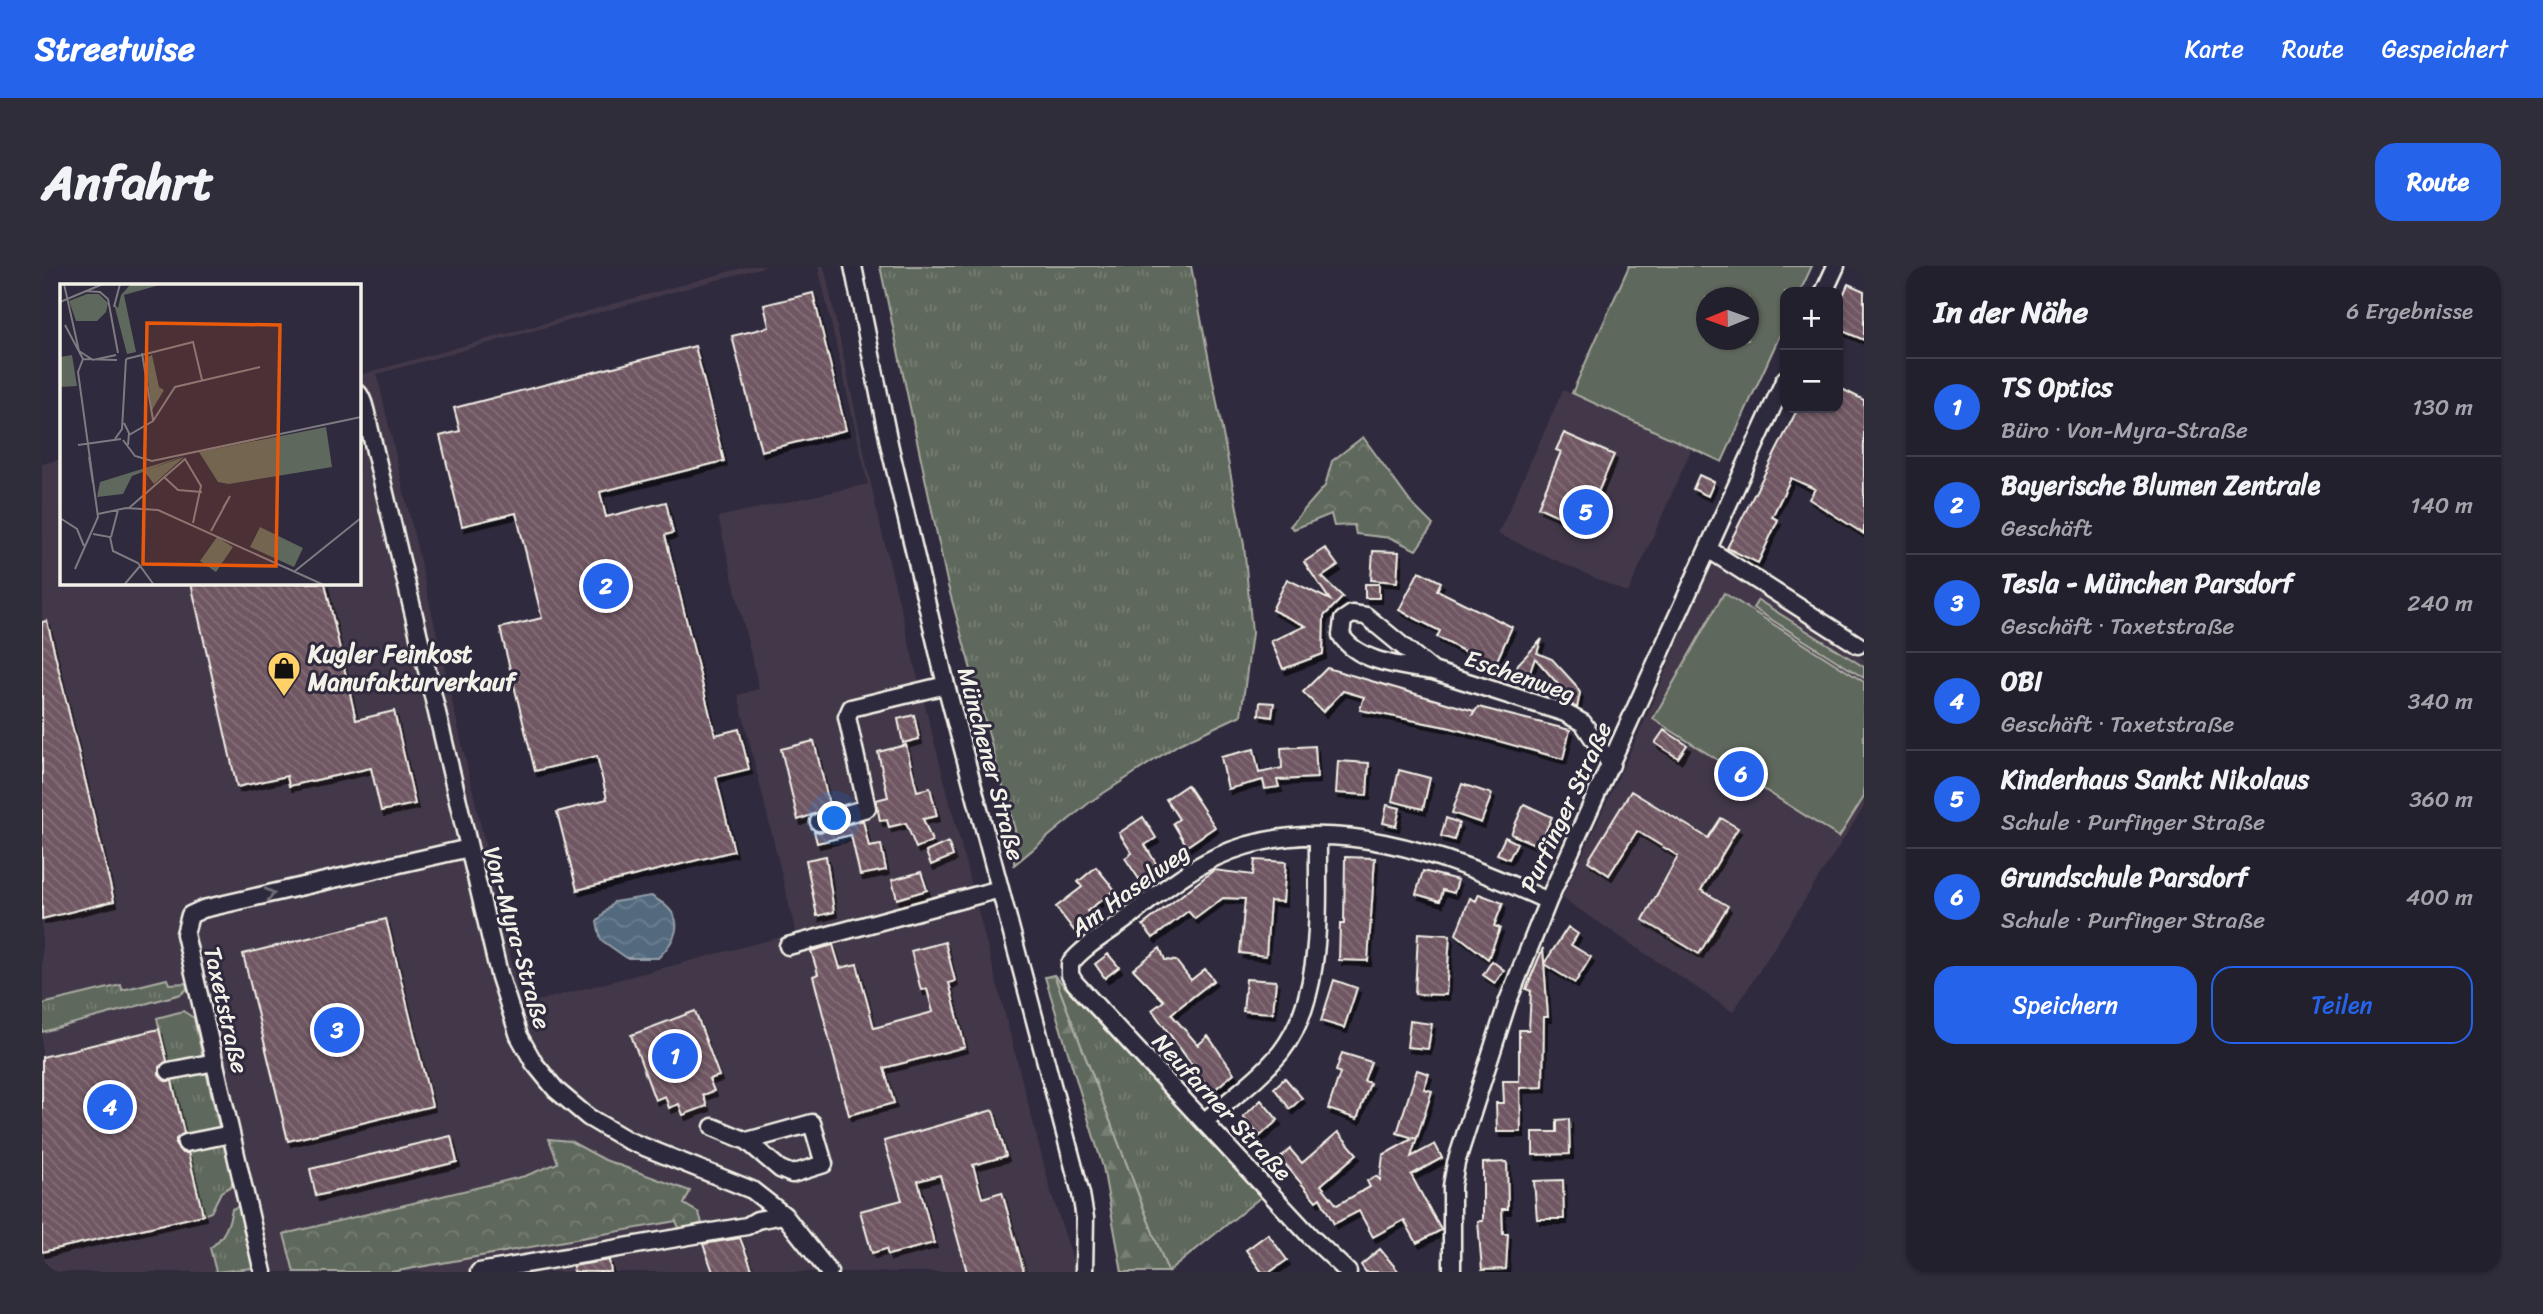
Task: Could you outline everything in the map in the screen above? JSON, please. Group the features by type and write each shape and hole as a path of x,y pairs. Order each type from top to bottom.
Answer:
{"street":[{"name":"Münchener Straße","path":"853,266 890,448 946,685 1081,1194 1084,1272"},
{"path":"1826,287 1836,266"},
{"name":"Purfinger Straße","path":"1452,1272 1452,1186 1456,1163 1508,1001 1548,901 1780,390"},
{"name":"Von-Myra-Straße","path":"360,430 363,428 362,402"},
{"name":"Von-Myra-Straße","path":"362,402 379,461 468,848 514,1025 543,1075 572,1104 609,1130 752,1190 783,1215 803,1236 829,1272"},
{"path":"360,443 379,461"},
{"path":"1708,549 1858,645"},
{"name":"Eschenweg","path":"1433,671 1366,617 1352,614 1343,620 1341,635 1357,652 1392,663 1433,671 1565,713 1583,723 1611,765"},
{"path":"819,822 867,808 847,717 851,708 946,685"},
{"path":"1205,1121 1280,1053 1300,1016 1308,990 1315,937 1318,837"},
{"name":"Am Haselweg","path":"1069,970 1074,958 1149,901 1216,857 1267,841 1318,837 1381,841 1477,869 1548,901"},
{"name":"Taxetstraße","path":"263,1272 185,934 190,915 203,909 468,848"},
{"path":"788,946 1000,889"},
{"name":"Neufarner Straße","path":"1069,970 1075,983 1310,1236 1348,1272"},
{"path":"169,1071 215,1062"},
{"path":"713,1127 747,1141 780,1169 792,1174 824,1164 812,1123 747,1141"},
{"path":"186,1143 231,1133"},
{"path":"479,1272 747,1226 757,1220 783,1215"}],"shaded area":[{"path":"749,266 767,266 377,374 522,1005 796,933 738,695 759,689 718,517 868,484 818,266 824,266 877,512 916,671 1051,1192 1077,1272 42,1272 42,464 60,459 60,584 360,584 360,375"},
{"path":"1563,390 1692,448 1628,593 1498,534"},
{"path":"1713,559 1864,659 1864,807 1733,1012 1562,898 1645,720"}],"green space":[{"path":"880,266 1191,266 1244,545 1252,633 1241,715 1179,744 1090,802 1014,865 1015,830 948,586"},
{"path":"1629,266 1812,266 1802,287 1780,287 1780,335 1722,462 1572,393"},
{"path":"1363,437 1411,503 1433,525 1416,550 1391,538 1356,534 1354,525 1334,526 1331,514 1294,529 1290,526 1325,486 1332,461"},
{"path":"1724,593 1864,682 1864,797 1839,837 1653,719"},
{"path":"1758,600 1864,667 1864,678 1753,608"},
{"path":"1054,975 1261,1197 1168,1272"},
{"path":"1054,975 1168,1272 1122,1272 1103,1167 1045,977"},
{"path":"167,979 169,984 186,983 187,989 181,994 42,1032 42,1004 121,985 122,990"},
{"path":"183,1011 194,1018 203,1059 168,1066 157,1018"},
{"path":"205,1068 220,1131 185,1138 170,1075"},
{"path":"222,1138 233,1180 231,1186 221,1192 211,1212 203,1215 187,1147"},
{"path":"549,1139 570,1141 605,1160 690,1191 684,1204 699,1213 702,1223 680,1230 676,1221 392,1272 294,1272 284,1234 525,1176 558,1163"},
{"path":"239,1206 253,1268 216,1272 210,1248 225,1231 232,1209"}],"water":[{"path":"651,896 669,909 676,924 672,940 658,958 627,958 601,940 597,922 614,902"}],"building":[{"path":"1848,284 1864,291 1864,340 1843,331 1843,296"},
{"path":"813,293 846,430 761,451 732,336 769,327 764,305"},
{"path":"695,346 724,461 600,492 606,517 666,502 673,533 665,535 715,735 739,729 749,769 716,777 734,851 577,890 557,812 607,799 597,756 535,771 500,628 542,618 516,513 462,526 440,436 460,431 454,408"},
{"path":"1843,390 1864,400 1864,534 1809,499 1815,489 1791,478 1772,517 1778,520 1758,563 1727,548 1795,413 1843,413"},
{"path":"1564,433 1614,455 1583,527 1538,507 1561,452 1556,450"},
{"path":"1699,475 1714,482 1708,496 1693,489"},
{"path":"1325,548 1338,566 1322,577 1343,597 1324,616 1323,654 1283,669 1271,641 1306,626 1272,610 1287,579 1330,600 1304,562"},
{"path":"1373,551 1399,552 1397,582 1371,580"},
{"path":"1419,571 1441,582 1437,590 1512,627 1494,667 1437,637 1440,631 1399,610"},
{"name":"Kugler Feinkost Manufakturverkauf","path":"191,584 325,584 356,720 394,711 415,804 381,811 371,768 289,786 287,776 237,787"},
{"path":"1365,584 1379,584 1379,598 1365,598"},
{"path":"47,621 114,901 42,919 42,622"},
{"path":"1542,639 1537,653 1552,659 1575,684 1580,693 1577,708 1566,702 1565,692 1535,658 1524,689 1512,685 1518,664"},
{"path":"1327,668 1474,711 1472,716 1478,707 1570,730 1563,759 1451,728 1360,710 1364,697 1343,691 1323,712 1303,692"},
{"path":"1260,702 1274,703 1272,717 1259,715"},
{"path":"914,715 919,739 903,743 898,719"},
{"path":"1664,730 1687,745 1678,758 1655,743"},
{"path":"814,741 830,808 798,820 781,749"},
{"path":"906,745 917,791 930,788 937,816 923,819 932,841 916,848 906,823 889,827 887,820 880,821 876,800 888,797 878,752"},
{"path":"1315,746 1317,778 1277,780 1279,787 1265,789 1263,780 1228,789 1221,757 1254,749 1259,773 1282,768 1281,748"},
{"path":"1338,761 1369,763 1367,795 1336,793"},
{"path":"1399,770 1430,778 1423,809 1392,801"},
{"path":"1462,784 1492,794 1481,823 1452,813"},
{"path":"1187,785 1215,827 1187,846 1173,823 1179,819 1166,799"},
{"path":"1631,791 1708,838 1721,818 1738,828 1701,890 1728,906 1699,954 1643,920 1678,856 1637,831 1609,875 1588,861"},
{"path":"1524,804 1552,817 1539,846 1511,834"},
{"path":"1387,805 1400,808 1396,826 1383,823"},
{"path":"1143,817 1156,838 1145,845 1158,867 1139,879 1125,858 1132,853 1119,833"},
{"path":"1446,818 1459,823 1454,840 1441,836"},
{"path":"863,820 869,847 881,845 886,870 860,875 851,835 817,843 814,831 822,832"},
{"path":"1505,837 1517,843 1509,859 1497,854"},
{"path":"948,842 953,856 931,865 926,852"},
{"path":"826,856 834,912 817,916 806,860"},
{"path":"1345,857 1375,858 1368,961 1339,960 1340,924 1344,924"},
{"path":"1255,860 1286,862 1283,902 1270,901 1266,956 1240,953 1245,899 1223,898 1195,919 1188,911 1153,938 1143,925 1214,870 1253,875"},
{"path":"1096,867 1115,890 1087,911 1094,920 1076,933 1056,907 1082,887 1078,882"},
{"path":"1423,871 1458,880 1454,893 1443,890 1440,901 1416,894"},
{"path":"921,872 927,890 897,899 892,880"},
{"path":"1479,894 1503,903 1494,926 1500,928 1488,959 1456,934 1470,898 1476,901"},
{"path":"386,919 432,1106 288,1141 243,954"},
{"path":"1568,927 1578,934 1571,945 1591,957 1575,983 1544,964"},
{"path":"1418,933 1450,935 1446,995 1415,994"},
{"path":"945,942 955,981 949,983 965,1047 884,1068 894,1103 849,1115 813,976 818,974 811,951 833,945 840,968 857,964 874,1028 933,1012 927,989 921,990 911,951"},
{"path":"1160,948 1165,960 1176,961 1191,980 1205,969 1214,980 1171,1014 1198,1045 1208,1036 1234,1073 1212,1092 1152,1010 1164,1001 1133,969"},
{"path":"1543,948 1548,1017 1544,1017 1543,1087 1520,1088 1521,1132 1497,1132 1496,1103 1504,1103 1503,1081 1519,1081 1519,1030 1529,1030 1531,991 1526,989"},
{"path":"1108,954 1119,967 1105,978 1095,964"},
{"path":"1492,961 1504,970 1495,983 1483,975"},
{"path":"1246,979 1276,981 1273,1013 1243,1011"},
{"path":"1334,980 1357,988 1344,1028 1321,1021"},
{"path":"695,1011 719,1076 709,1079 714,1091 703,1095 707,1106 683,1115 679,1104 669,1108 665,1096 655,1100 631,1035"},
{"path":"1410,1021 1432,1024 1428,1049 1407,1047"},
{"path":"159,1029 167,1061 159,1067 159,1074 165,1081 172,1081 184,1133 176,1139 176,1146 182,1153 188,1153 203,1215 42,1252 42,1057"},
{"path":"1342,1053 1371,1062 1364,1081 1370,1083 1357,1119 1328,1109 1340,1073 1336,1071"},
{"path":"1417,1070 1429,1074 1424,1089 1432,1091 1411,1157 1435,1144 1442,1158 1411,1175 1441,1230 1417,1243 1404,1220 1373,1237 1359,1211 1334,1224 1320,1198 1316,1201 1280,1158 1290,1149 1302,1163 1338,1132 1357,1154 1321,1185 1337,1205 1370,1187 1367,1181 1376,1176 1380,1180 1383,1155 1414,1138 1397,1133"},
{"path":"1285,1078 1302,1098 1290,1109 1274,1088"},
{"path":"1261,1100 1278,1120 1260,1136 1243,1117"},
{"path":"993,1110 1006,1156 973,1165 982,1198 1002,1192 1024,1272 967,1272 940,1175 918,1181 934,1243 888,1255 886,1249 872,1253 860,1211 902,1200 884,1141"},
{"path":"1569,1119 1570,1154 1533,1155 1533,1132 1557,1132 1557,1120"},
{"path":"451,1136 457,1162 316,1196 310,1169"},
{"path":"1507,1162 1508,1209 1502,1209 1503,1234 1508,1234 1506,1269 1482,1270 1478,1221 1483,1221 1483,1163"},
{"path":"1563,1180 1564,1219 1537,1219 1534,1181"},
{"path":"1268,1234 1287,1260 1270,1272 1262,1272 1246,1250"},
{"path":"740,1238 753,1272 713,1272 703,1244"},
{"path":"1380,1249 1399,1272 1366,1272 1361,1265"},
{"path":"609,1260 611,1272 574,1272 573,1266"}],"place":[{"name":"Kinderhaus Sankt Nikolaus","path":"1586,512"},
{"name":"Bayerische Blumen Zentrale","path":"606,586"},
{"name":"Kugler Feinkost Manufakturverkauf","path":"284,698"},
{"name":"Grundschule Parsdorf","path":"1741,774"},
{"name":"Tesla - München Parsdorf","path":"337,1030"},
{"name":"TS Optics","path":"675,1056"},
{"name":"OBI","path":"110,1107"}]}
